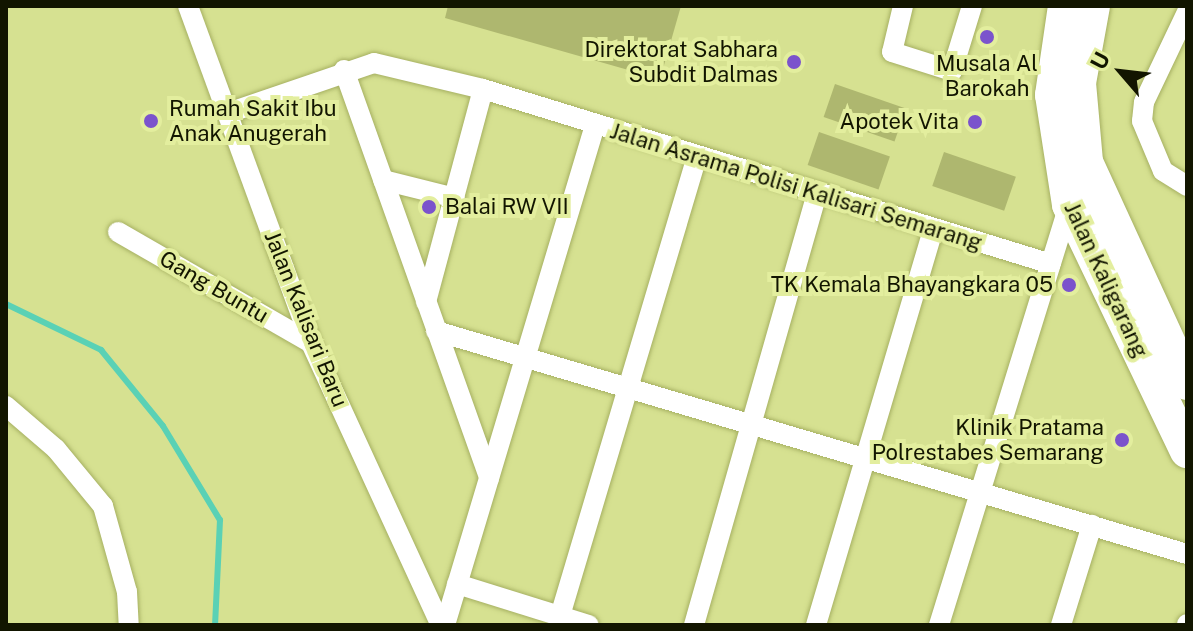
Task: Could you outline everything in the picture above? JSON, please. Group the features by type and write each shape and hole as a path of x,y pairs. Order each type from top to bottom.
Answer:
{"highway":[{"name":"Jalan Kaligarang","path":"1065,6 1052,95 1069,205 1178,388"},
{"name":"Jalan Kaligarang","path":"1093,6 1079,83 1086,162 1178,388 1187,451"}],"street":[{"name":"Jalan Kalisari Baru","path":"188,6 311,343 443,625"},
{"path":"903,6 892,52 952,71 972,6"},
{"path":"1187,12 1144,102 1142,121 1163,171 1187,186"},
{"name":"Jalan Asrama Polisi Kalisari Semarang","path":"228,113 344,70 374,63 483,89 1051,264"},
{"path":"344,70 489,478"},
{"path":"426,302 483,89"},
{"path":"443,625 595,125"},
{"path":"560,616 697,157"},
{"path":"383,180 455,198"},
{"path":"694,625 817,194"},
{"path":"939,625 1069,205"},
{"path":"816,625 933,229"},
{"name":"Gang Buntu","path":"118,232 311,343"},
{"path":"436,331 1187,554"},
{"path":"6,406 56,449 103,506 121,564 129,625"},
{"path":"1061,625 1092,525"},
{"path":"457,584 589,625"}],"green space":[{"path":"448,6 681,6 660,79 445,18"},
{"path":"835,84 906,108 895,142 824,117"},
{"path":"819,132 890,156 879,190 808,165"},
{"path":"944,152 1016,177 1004,211 932,186"}],"waterway":[{"path":"6,304 101,350 163,426 220,520 215,625"}],"place":[{"name":"Musala Al Barokah","path":"987,37"},
{"name":"Direktorat Sabhara Subdit Dalmas","path":"794,62"},
{"name":"Rumah Sakit Ibu Anak Anugerah","path":"151,121"},
{"name":"Apotek Vita","path":"975,122"},
{"name":"Balai RW VII","path":"429,207"},
{"name":"TK Kemala Bhayangkara 05","path":"1069,285"},
{"name":"Klinik Pratama Polrestabes Semarang","path":"1122,440"}]}
